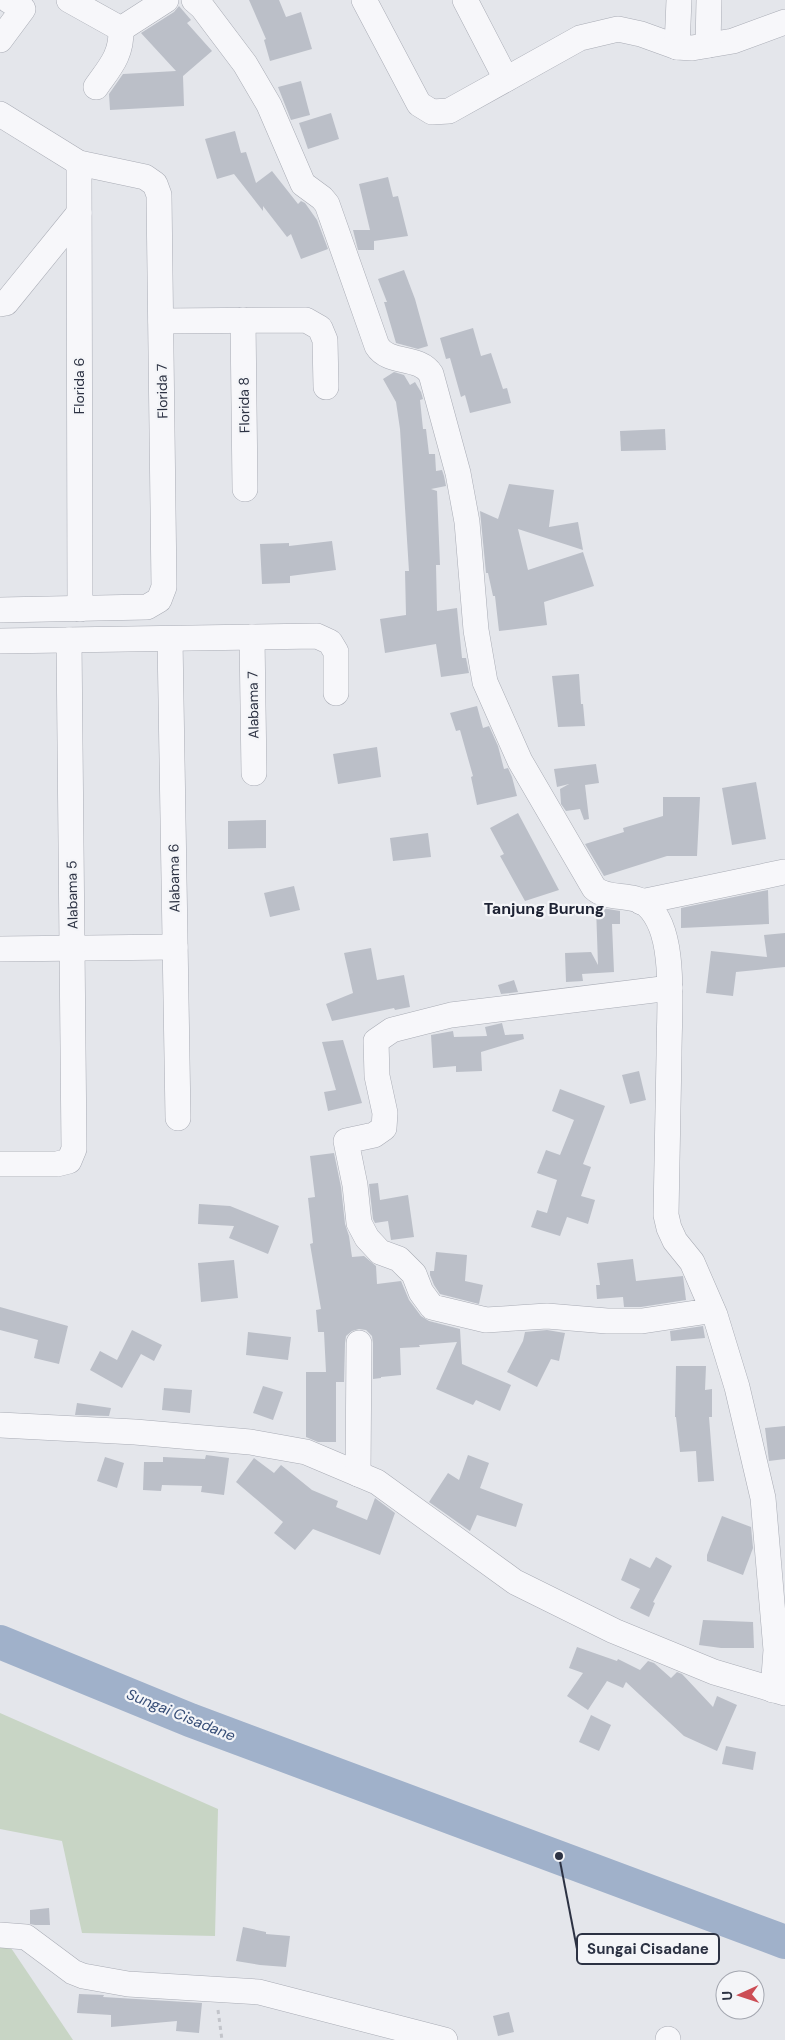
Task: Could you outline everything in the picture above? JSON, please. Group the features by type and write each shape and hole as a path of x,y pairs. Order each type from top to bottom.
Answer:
{"street":[{"path":"0,40 23,9 8,0"},
{"path":"69,0 121,29"},
{"path":"121,29 166,0"},
{"path":"0,1425 135,1432 250,1442 306,1452 376,1482 515,1582 614,1631 714,1672 779,1691 763,1498 737,1387 711,1307 692,1262 675,1241 666,1215 670,988 668,956 664,935 656,916 646,904 603,894 594,888 520,761 485,682 479,658 466,522 458,473 431,374 426,367 387,356 380,352 327,204 303,184 269,105 245,64 202,7 194,0"},
{"path":"364,0 419,104 432,112 449,111 580,38 618,29 641,34 677,47 692,48 734,41 785,22"},
{"path":"464,0 506,79"},
{"path":"677,47 679,0"},
{"path":"708,45 710,0"},
{"path":"96,87 118,54 121,29"},
{"path":"0,114 79,163"},
{"name":"Florida 7","path":"79,163 145,177 155,184 159,195 164,587 159,600 147,607 80,609"},
{"name":"Florida 6","path":"79,163 80,609"},
{"path":"0,304 6,303 79,213"},
{"name":"Florida 8","path":"243,320 245,488"},
{"path":"161,321 306,320 320,328 325,340 326,386"},
{"path":"0,610 80,609"},
{"path":"0,640 317,636 330,642 336,652 336,693"},
{"name":"Alabama 7","path":"252,637 254,773"},
{"name":"Alabama 6","path":"170,638 178,1118"},
{"name":"Alabama 5","path":"0,1164 56,1164 69,1161 74,1149 69,640"},
{"path":"641,902 784,872"},
{"path":"0,949 176,947"},
{"path":"670,988 451,1015 392,1030 376,1041 377,1076 385,1113 384,1128 374,1135 346,1141 355,1185 359,1223 367,1238 380,1252 399,1259 414,1274 421,1292 432,1307 486,1320 547,1316 607,1321 642,1321 702,1312 711,1307"},
{"path":"358,1474 359,1342"},
{"path":"0,1936 26,1937 73,1972 83,1976 128,1984 259,1992 445,2040"}],"path":[{"path":"215,1990 222,2040"}],"green space":[{"path":"0,1713 218,1809 215,1936 82,1933 62,1841 0,1829"},
{"path":"7,1942 73,2040 0,2040 0,1943"}],"building":[{"path":"249,0 279,0 286,17 301,12 312,49 270,61 264,40 266,39"},
{"path":"179,6 191,20 187,23 212,51 183,76 184,106 110,110 109,94 123,74 176,71 141,33 174,12"},
{"path":"301,81 310,115 291,120 278,87"},
{"path":"331,113 339,139 308,149 299,123"},
{"path":"235,131 241,153 246,152 256,183 272,171 298,204 301,201 305,203 317,220 328,249 301,259 291,234 287,237 263,206 263,211 234,174 217,179 205,139"},
{"path":"388,177 393,197 398,196 408,236 374,241 374,250 358,250 353,230 370,230 359,184"},
{"path":"404,270 415,299 428,346 418,349 396,343 384,302 387,302 378,279"},
{"path":"473,328 481,356 491,353 503,389 507,388 511,403 470,413 465,395 461,397 450,358 446,359 440,338"},
{"path":"394,372 404,375 410,385 415,382 421,392 423,399 420,400 423,429 426,429 429,454 435,454 436,471 442,470 444,476 446,486 431,489 437,491 440,565 436,565 437,611 457,608 462,658 466,658 469,673 441,677 436,644 385,653 380,619 406,615 405,571 409,571 400,429 396,402 383,379"},
{"path":"665,429 666,450 621,451 620,431"},
{"path":"509,484 554,490 549,527 578,522 583,550 518,529 528,570 583,552 594,586 544,602 547,625 499,631 495,596 493,596 488,573 486,573 480,511 498,519"},
{"path":"332,541 336,570 290,576 290,583 262,584 260,544 289,543 289,546"},
{"path":"579,674 585,726 558,727 552,676"},
{"path":"477,706 483,728 489,726 498,746 504,769 508,768 512,777 517,796 477,805 471,777 473,776 460,730 456,731 450,713"},
{"path":"377,747 381,777 338,784 333,754"},
{"path":"596,764 599,783 585,785 589,819 584,820 580,809 566,811 561,804 560,789 569,784 557,787 554,769"},
{"path":"756,782 766,839 732,845 722,788"},
{"path":"663,797 700,797 697,856 667,856 604,876 585,844 624,832 623,828 663,816"},
{"path":"518,813 559,890 525,901 500,856 504,854 490,828"},
{"path":"266,820 266,848 228,849 228,821"},
{"path":"428,833 431,857 393,861 390,838"},
{"path":"294,886 300,910 270,917 264,893"},
{"path":"768,890 769,924 681,928 681,908"},
{"path":"596,907 620,911 620,924 612,924 614,972 582,974 583,981 566,982 565,953 591,952 598,965"},
{"path":"785,933 785,967 736,972 733,996 706,993 711,951 767,957 764,935"},
{"path":"371,948 377,980 404,975 410,1007 395,1010 394,1008 332,1021 326,1004 353,993 344,953"},
{"path":"514,980 518,992 501,994 498,985"},
{"path":"502,1023 505,1035 523,1034 524,1039 481,1052 482,1071 456,1072 456,1066 433,1068 431,1035 453,1031 454,1037 487,1036 485,1027"},
{"path":"343,1040 362,1103 328,1111 324,1092 336,1090 322,1042"},
{"path":"639,1071 646,1100 630,1104 622,1075"},
{"path":"560,1089 605,1106 583,1164 591,1167 581,1196 595,1200 588,1224 567,1217 560,1236 531,1227 537,1210 547,1213 557,1180 537,1173 546,1150 560,1155 574,1120 552,1111"},
{"path":"334,1153 352,1257 364,1256 376,1266 377,1284 401,1281 409,1300 421,1316 429,1321 460,1329 462,1364 511,1385 500,1411 476,1400 473,1405 436,1389 457,1342 400,1348 401,1375 373,1379 372,1336 366,1330 359,1329 352,1331 346,1336 344,1382 336,1382 336,1442 318,1442 306,1437 306,1372 326,1372 324,1332 318,1332 316,1310 321,1309 310,1244 313,1243 308,1198 315,1197 310,1156"},
{"path":"378,1183 380,1200 408,1195 414,1237 391,1240 388,1221 375,1223 369,1184"},
{"path":"199,1204 230,1206 279,1226 268,1254 229,1238 234,1226 198,1224"},
{"path":"436,1252 467,1255 465,1281 483,1285 479,1304 440,1294 430,1275 430,1271 434,1271"},
{"path":"633,1259 636,1281 683,1276 686,1300 641,1307 624,1307 623,1297 597,1299 596,1285 600,1285 597,1263"},
{"path":"234,1260 238,1298 201,1302 198,1263"},
{"path":"0,1307 68,1326 59,1364 34,1358 38,1340 0,1330"},
{"path":"703,1326 705,1338 671,1341 670,1331"},
{"path":"132,1330 162,1345 154,1361 141,1354 122,1388 90,1370 100,1351 117,1360"},
{"path":"547,1330 565,1333 559,1361 551,1359 537,1387 507,1372 523,1341 525,1332"},
{"path":"248,1332 291,1337 288,1360 246,1355"},
{"path":"676,1366 706,1366 705,1390 712,1389 712,1417 709,1417 714,1481 698,1482 696,1451 680,1452 675,1417"},
{"path":"263,1386 283,1392 273,1420 253,1413"},
{"path":"164,1388 192,1390 190,1413 162,1410"},
{"path":"77,1403 111,1408 109,1416 75,1415"},
{"path":"785,1426 785,1459 769,1461 765,1428"},
{"path":"206,1455 229,1458 224,1495 201,1492 202,1486 162,1485 161,1491 143,1490 144,1462 163,1462 163,1457 205,1459"},
{"path":"468,1455 489,1463 480,1488 523,1504 516,1527 477,1515 470,1531 429,1502 448,1473 459,1480"},
{"path":"105,1457 124,1463 117,1488 97,1481"},
{"path":"254,1458 274,1473 281,1465 312,1490 338,1501 336,1507 367,1520 375,1498 395,1513 380,1555 313,1529 295,1550 274,1533 283,1522 236,1482"},
{"path":"722,1516 751,1527 753,1548 743,1575 707,1561 707,1555"},
{"path":"656,1557 672,1566 653,1602 655,1603 649,1617 630,1608 640,1589 621,1580 630,1558 650,1568"},
{"path":"703,1620 753,1622 754,1648 721,1648 699,1645"},
{"path":"577,1647 617,1661 618,1659 640,1670 648,1661 654,1663 671,1678 677,1672 682,1674 713,1707 717,1696 737,1705 717,1751 684,1736 626,1682 623,1688 607,1681 588,1710 567,1696 583,1673 569,1668"},
{"path":"591,1715 611,1725 599,1751 579,1742"},
{"path":"726,1746 756,1752 753,1770 722,1764"},
{"path":"49,1908 50,1925 30,1924 30,1910"},
{"path":"243,1927 266,1932 266,1934 290,1936 286,1967 236,1961"},
{"path":"79,1994 202,2003 199,2033 176,2031 177,2021 111,2027 111,2015 77,2013"},
{"path":"509,2012 514,2032 498,2036 493,2016"}],"waterway":[{"name":"Sungai Cisadane","path":"0,1642 190,1720 785,1942"}],"place":[{"name":"Sungai Cisadane","path":"559,1856"}],"district":[{"name":"Tanjung Burung","path":"544,908"}]}
